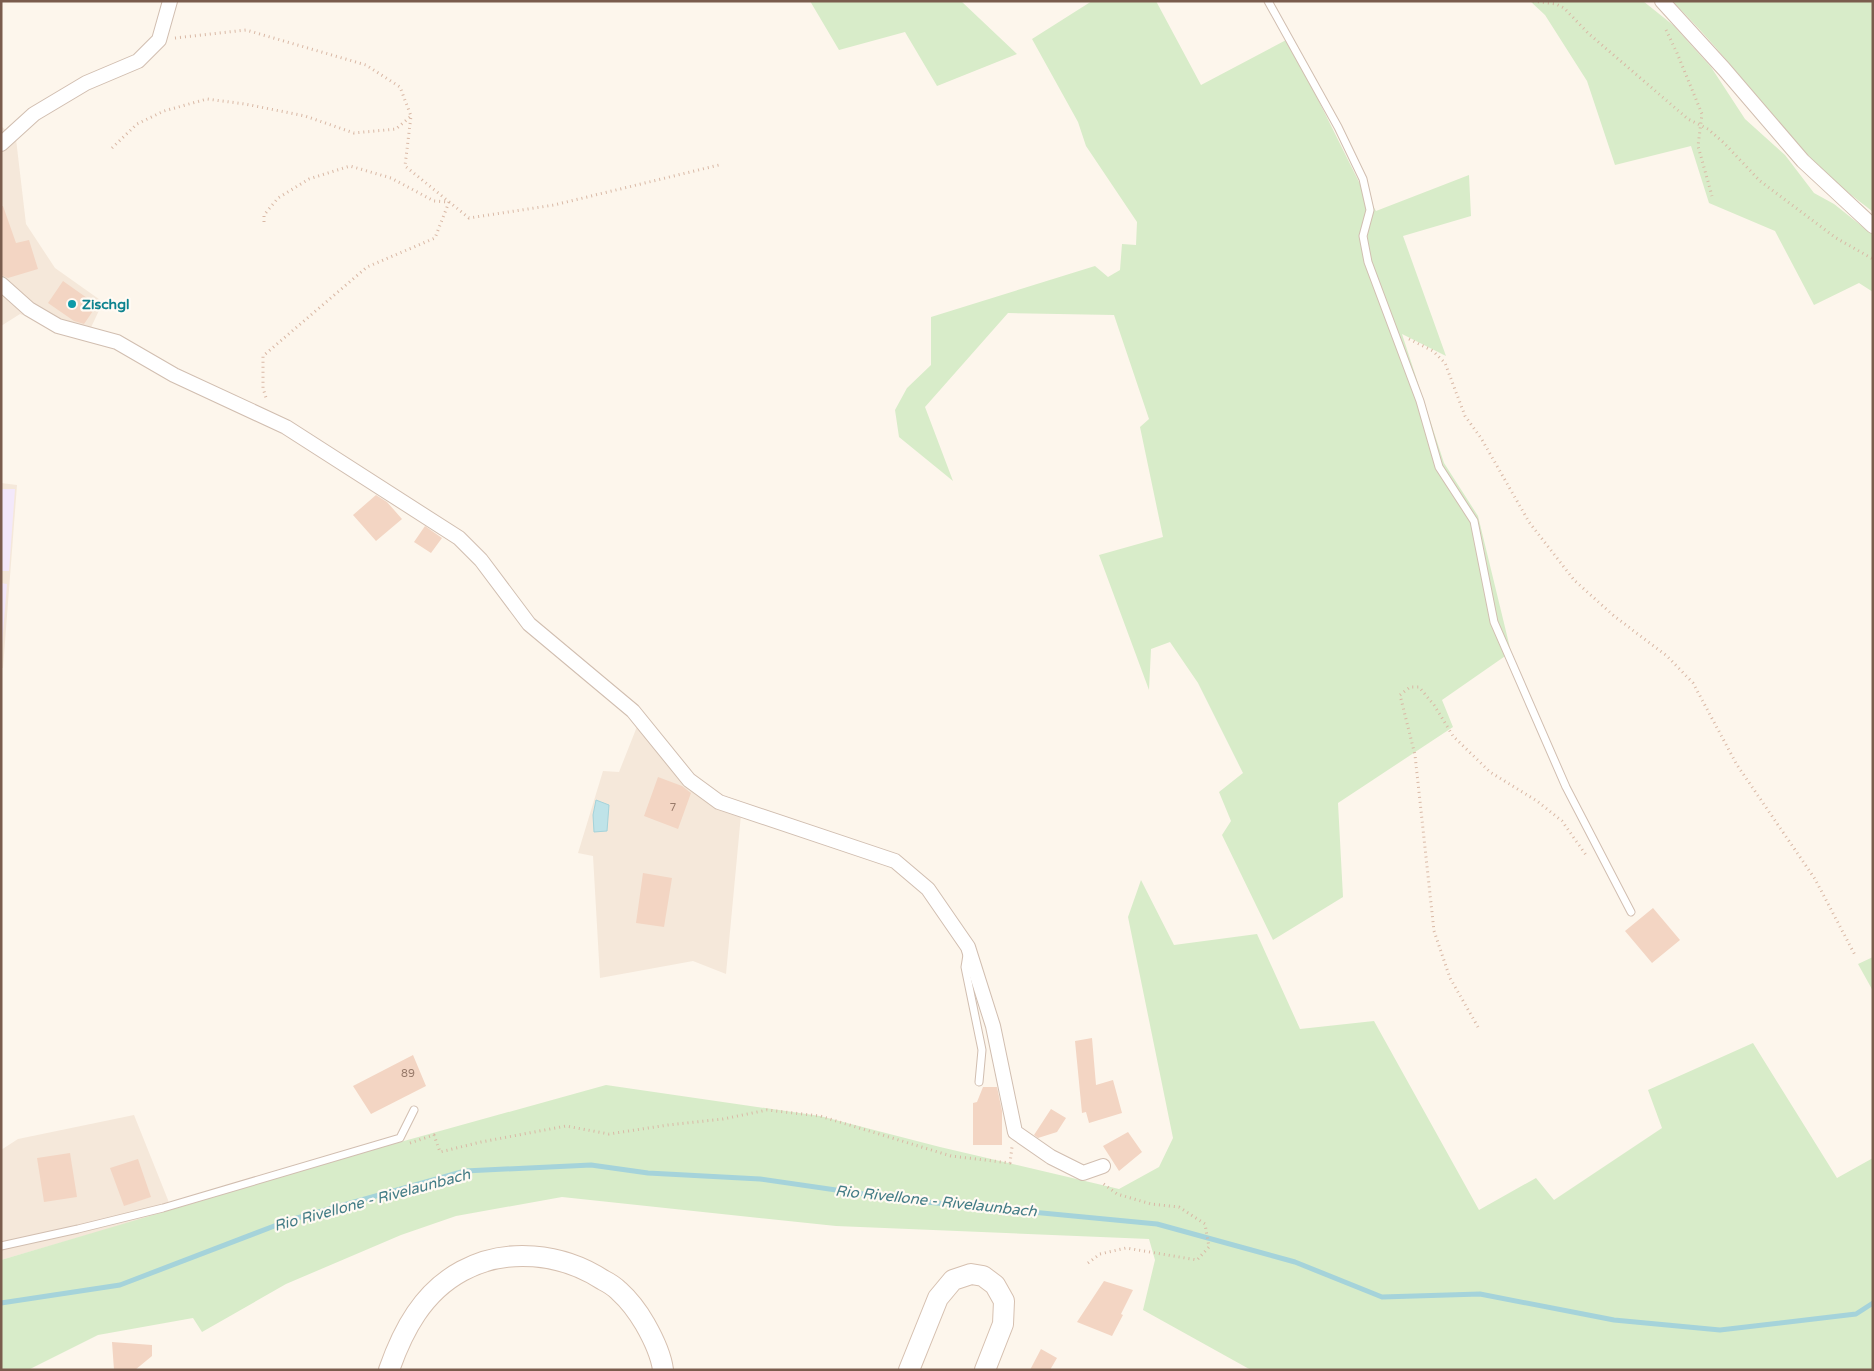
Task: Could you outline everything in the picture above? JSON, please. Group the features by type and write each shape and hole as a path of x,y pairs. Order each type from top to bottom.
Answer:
{"main road":[{"path":"390,1370 400,1340 412,1317 426,1299 444,1283 461,1271 484,1262 507,1257 536,1256 565,1261 591,1272 618,1290 637,1312 653,1338 663,1370"},
{"path":"909,1370 938,1298 953,1280 971,1274 983,1276 995,1285 1004,1301 1003,1324 986,1370"}],"street":[{"path":"1,144 34,114 86,83 138,61 159,40 170,1"},
{"path":"1662,2 1724,68 1803,161 1873,226"},
{"path":"1,284 29,309 58,326 117,342 174,375 286,427 459,538 481,560 529,624 633,711 689,780 719,802 895,860 928,889 968,947 992,1026 1015,1132 1050,1157 1084,1173 1103,1166"}],"lane":[{"path":"1268,1 1338,127 1363,179 1370,210 1363,236 1368,262 1420,401 1440,467 1474,521 1494,622 1566,787 1631,912"},
{"path":"968,947 965,967 982,1050 979,1082"},
{"path":"1,1246 163,1208 400,1138 414,1110"}],"path":[{"path":"1533,1 1556,4 1564,8 1595,39 1688,119 1708,129 1724,143 1760,181 1836,238 1873,259"},
{"path":"1662,2 1662,22 1677,52 1702,114 1698,146 1712,196"},
{"path":"159,40 246,30 366,65 400,87 411,116 405,166 469,218 554,205 719,165"},
{"path":"112,148 136,124 164,111 208,98 305,116 354,133 396,129 411,116"},
{"path":"264,222 264,215 278,198 309,178 350,166 391,178 434,201 449,202"},
{"path":"272,420 263,388 263,356 367,267 435,238 449,202"},
{"path":"1393,331 1432,351 1445,363 1465,416 1481,438 1529,522 1574,580 1614,616 1667,656 1693,683 1737,765 1815,879 1856,957"},
{"path":"1478,1027 1450,978 1434,931 1415,755 1400,695 1410,687 1419,687 1434,705 1453,736 1490,772 1537,801 1562,821 1588,857"},
{"path":"408,1144 434,1135 440,1152 481,1142 566,1126 609,1134 723,1119 767,1110 820,1116 951,1156 1010,1163 1015,1132"},
{"path":"1084,1173 1117,1194 1151,1204 1179,1207 1205,1224 1209,1247 1197,1260 1126,1248 1100,1254 1088,1263"}],"shaded area":[{"path":"1,126 16,139 26,224 55,268 103,302 86,338 20,314 1,326"},
{"path":"1,483 17,485 3,668 1,668"},
{"path":"1,489 15,489 9,571 1,571"},
{"path":"1,583 7,584 1,657"},
{"path":"642,714 708,793 742,804 726,974 693,961 600,978 593,856 578,853 603,771 619,772"},
{"path":"134,1115 168,1200 170,1211 1,1260 1,1150 18,1139"}],"green space":[{"path":"810,1 961,1 1017,54 937,86 905,32 839,50"},
{"path":"1092,1 1156,1 1201,85 1288,39 1359,182 1376,211 1469,175 1471,216 1403,236 1446,356 1402,334 1444,463 1478,516 1511,652 1442,700 1453,727 1338,803 1343,897 1273,940 1222,835 1231,821 1219,792 1243,773 1198,683 1170,642 1151,649 1149,690 1099,555 1163,537 1140,427 1149,419 1114,315 1008,313 925,407 953,481 899,437 895,410 907,388 931,365 931,317 1095,266 1108,277 1120,270 1122,244 1136,245 1137,222 1086,146 1078,122 1032,39"},
{"path":"1530,1 1643,1 1673,25 1711,67 1745,119 1785,155 1814,193 1834,204 1873,235 1873,292 1859,283 1814,305 1775,231 1709,203 1691,146 1615,165 1587,81 1545,15"},
{"path":"1672,1 1873,1 1873,212 1817,165 1710,41"},
{"path":"1141,880 1174,945 1257,934 1300,1029 1374,1021 1479,1210 1536,1178 1554,1200 1662,1128 1648,1090 1753,1043 1837,1178 1873,1158 1873,1370 1251,1370 1143,1310 1155,1260 1149,1239 836,1226 562,1197 456,1216 401,1235 286,1284 202,1332 193,1318 98,1335 28,1370 1,1370 1,1260 386,1146 606,1085 820,1116 940,1147 1119,1189 1159,1167 1173,1138 1128,917"},
{"path":"1873,957 1873,991 1858,964"}],"water":[{"path":"596,800 609,805 607,831 594,832 593,815"}],"building":[{"path":"1,206 3,206 16,243 29,240 38,269 8,278 1,275"},
{"name":"Zischgl","path":"63,281 97,305 84,324 74,321 48,303"},
{"path":"376,495 387,502 402,519 376,541 353,515"},
{"path":"425,526 442,538 431,553 414,542"},
{"path":"658,777 682,786 691,793 678,829 644,816"},
{"path":"643,873 672,878 664,927 636,923"},
{"path":"1653,908 1680,940 1652,963 1625,931"},
{"path":"1092,1038 1096,1085 1113,1080 1122,1113 1089,1123 1086,1112 1082,1113 1075,1041"},
{"path":"413,1055 426,1086 371,1114 353,1086"},
{"path":"983,1087 997,1087 1002,1111 1002,1145 973,1145 973,1103 977,1102"},
{"path":"1051,1109 1066,1118 1057,1132 1038,1138 1034,1135"},
{"path":"1128,1132 1142,1152 1119,1171 1103,1146"},
{"path":"70,1153 77,1197 44,1202 37,1158"},
{"path":"138,1159 151,1197 124,1206 110,1168"},
{"path":"1104,1281 1133,1290 1112,1336 1077,1322"},
{"path":"112,1342 152,1345 152,1356 135,1370 114,1370"},
{"path":"1041,1349 1057,1358 1050,1370 1030,1370"}],"waterway":[{"name":"Rio Rivellone - Rivelaunbach","path":"1,1303 120,1285 290,1220 465,1171 591,1165 648,1173 760,1179 905,1200 1157,1224 1295,1262 1382,1297 1480,1294 1614,1320 1720,1330 1856,1314 1873,1303"}],"place":[{"name":"Zischgl","path":"72,304"}]}
